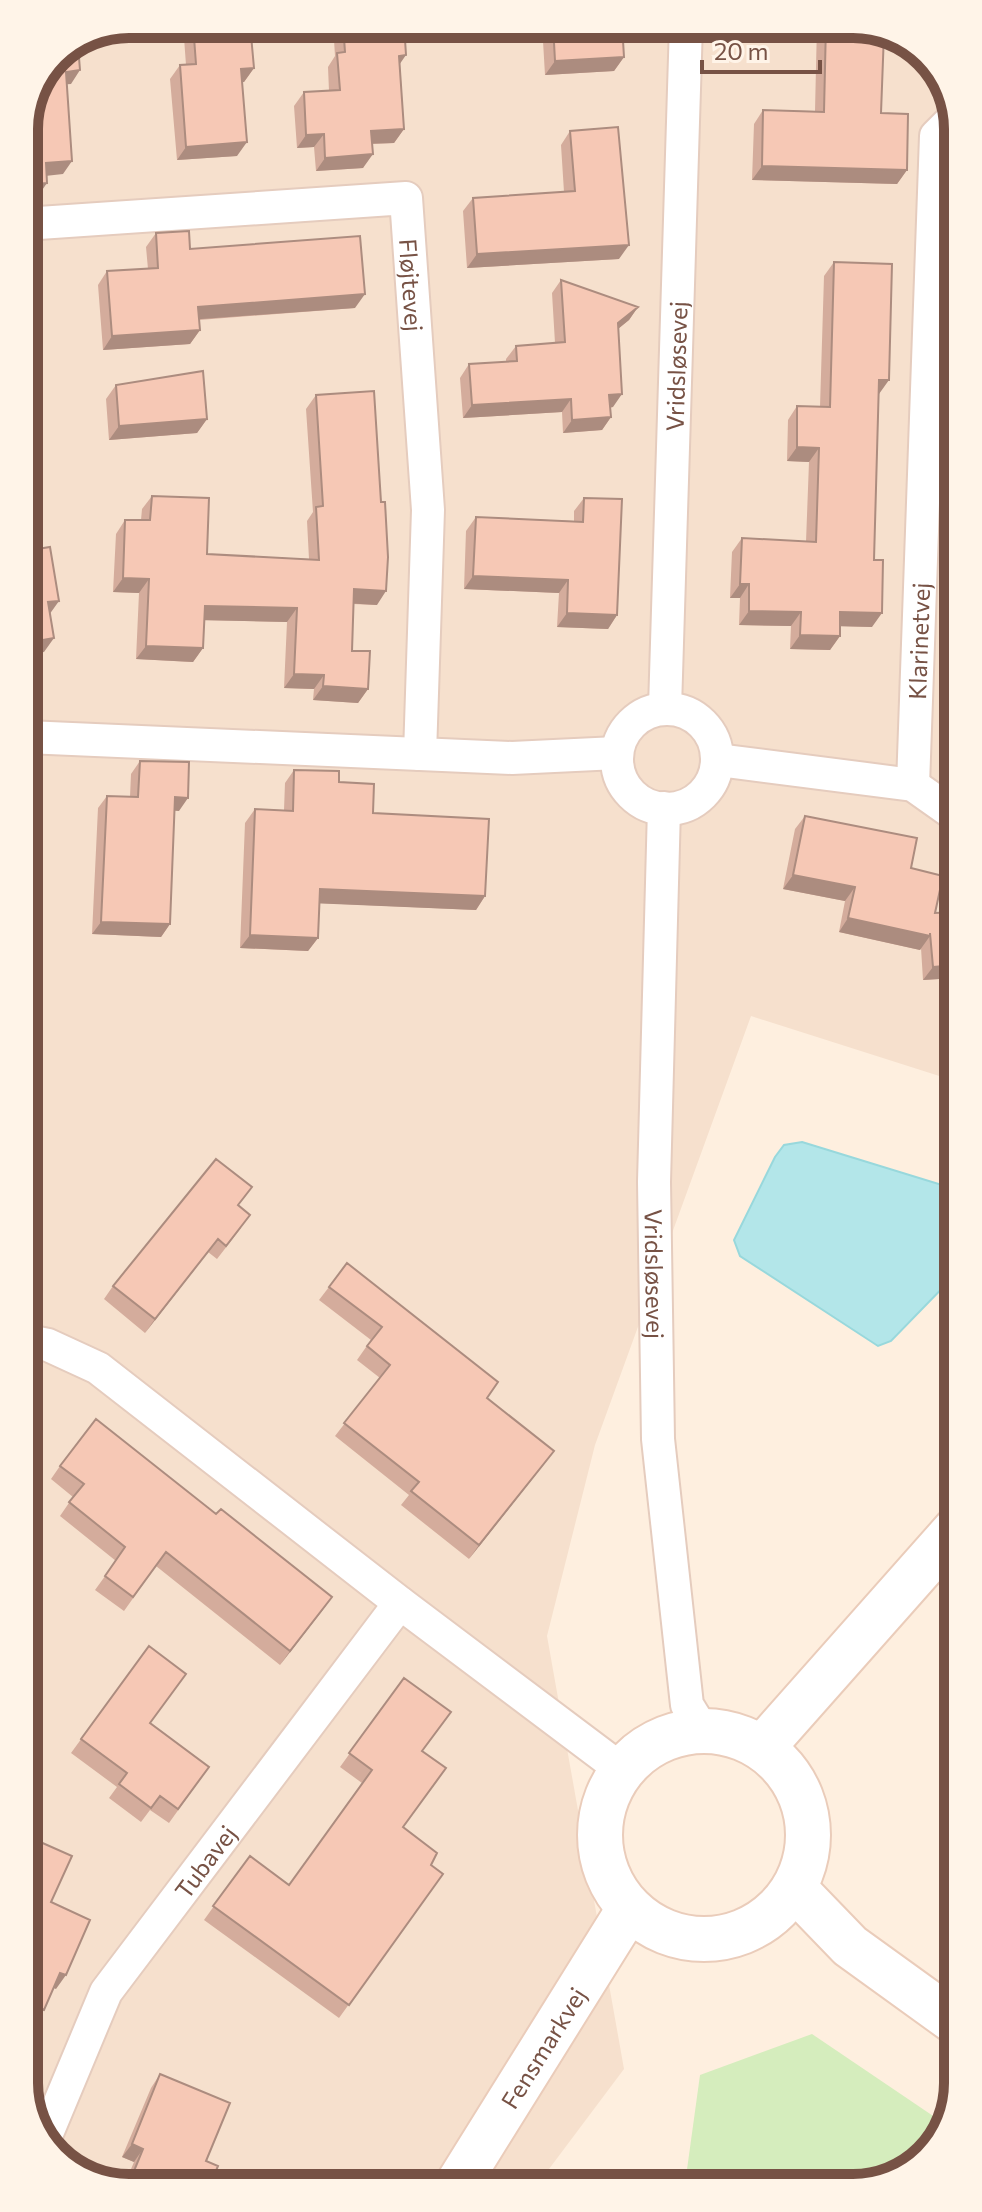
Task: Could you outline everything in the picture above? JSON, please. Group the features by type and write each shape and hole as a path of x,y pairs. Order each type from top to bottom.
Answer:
{"street":[{"name":"Vridsløsevej","path":"665,708 686,38"},
{"name":"Klarinetvej","path":"913,785 936,136 944,128"},
{"name":"Fløjtevej","path":"38,223 406,198 428,510 420,754"},
{"path":"665,708 682,710 697,718 712,736 718,760 715,776 707,790 680,807 649,806 636,798 620,777 617,753 628,727 651,711 665,708"},
{"path":"38,738 512,758 617,753"},
{"path":"718,760 913,785 944,807"},
{"name":"Vridsløsevej","path":"664,808 654,1182 658,1439 687,1705 703,1731"},
{"path":"38,1343 98,1368 400,1603 622,1770"},
{"path":"762,1748 944,1543"},
{"name":"Tubavej","path":"49,2127 106,1992 400,1603"},
{"path":"703,1731 734,1735 762,1748 786,1769 802,1797 809,1828 806,1860 794,1888 774,1913 747,1931 717,1940 685,1938 655,1928 629,1909 611,1885 601,1856 599,1825 607,1796 622,1770 645,1749 673,1736 703,1731"},
{"path":"794,1888 850,1946 944,2014"},
{"name":"Fensmarkvej","path":"464,2174 629,1909"}],"shaded area":[{"path":"859,38 888,45 909,57 925,73 939,99 944,129 944,1077 751,1016 595,1445 547,1636 624,2069 545,2174 123,2174 99,2169 73,2155 53,2134 43,2113 38,2083 38,123 41,105 53,78 78,53 111,40"}],"green space":[{"path":"812,2034 937,2118 925,2139 909,2155 883,2169 853,2174 686,2174 700,2075"}],"water":[{"path":"802,1142 944,1186 944,1286 891,1341 878,1346 740,1256 734,1240 784,1145"}],"building":[{"path":"194,38 251,38 254,68 241,69 247,142 186,147 180,65 196,64"},
{"path":"344,38 405,38 406,55 399,56 404,129 371,131 373,154 325,158 324,134 306,135 304,92 340,90 337,53 345,52"},
{"path":"554,38 623,38 624,57 555,61"},
{"path":"826,38 859,38 884,43 881,113 908,114 907,170 762,166 763,110 824,112"},
{"path":"79,53 80,70 66,72 72,161 46,163 47,183 38,184 41,105 53,78"},
{"path":"618,127 629,245 477,254 473,198 575,191 570,131"},
{"path":"189,231 190,249 360,236 365,294 198,307 200,330 112,336 107,271 158,268 156,233"},
{"path":"834,262 892,264 889,380 879,380 874,560 883,560 882,613 840,612 840,636 800,635 801,612 749,611 749,584 740,584 742,538 816,542 819,448 797,447 797,406 830,407"},
{"path":"561,280 638,307 618,323 622,394 609,395 611,417 572,420 571,399 472,405 469,364 517,361 516,346 565,342"},
{"path":"38,298 41,341 38,341"},
{"path":"203,371 207,419 119,426 116,385"},
{"path":"374,391 388,557 386,591 354,589 352,651 370,651 368,689 323,686 324,675 294,674 297,608 205,606 203,648 146,646 149,579 123,578 125,520 150,520 152,496 209,498 207,554 319,560 316,507 323,506 316,395"},
{"path":"584,498 622,499 617,615 567,613 568,580 473,576 476,517 583,522"},
{"path":"50,547 59,601 48,602 54,638 38,641 38,549"},
{"path":"140,761 189,762 188,798 175,797 170,924 101,922 107,796 138,797"},
{"path":"294,770 339,771 339,782 374,784 373,813 489,819 485,896 320,889 318,938 250,935 255,809 293,811"},
{"path":"805,816 917,838 911,868 943,876 935,913 944,913 944,966 933,967 930,933 930,936 848,918 855,887 793,875"},
{"path":"216,1159 252,1187 238,1205 250,1215 226,1246 218,1239 155,1319 113,1286"},
{"path":"347,1263 498,1382 487,1398 554,1451 479,1545 411,1491 419,1482 344,1423 390,1365 367,1346 382,1327 329,1287"},
{"path":"96,1419 216,1514 221,1509 332,1597 290,1651 166,1552 133,1597 105,1576 125,1547 69,1502 84,1484 60,1466"},
{"path":"149,1646 186,1674 150,1723 209,1767 178,1809 160,1796 151,1808 119,1784 127,1773 81,1739"},
{"path":"404,1678 451,1712 422,1751 446,1768 403,1827 437,1853 431,1865 443,1874 349,2005 213,1906 250,1856 289,1885 372,1770 349,1753"},
{"path":"38,1841 72,1856 51,1902 90,1920 66,1975 60,1973 44,2010 38,2008"},
{"path":"160,2074 230,2103 206,2161 218,2166 215,2174 133,2174 143,2149 132,2144"}]}
